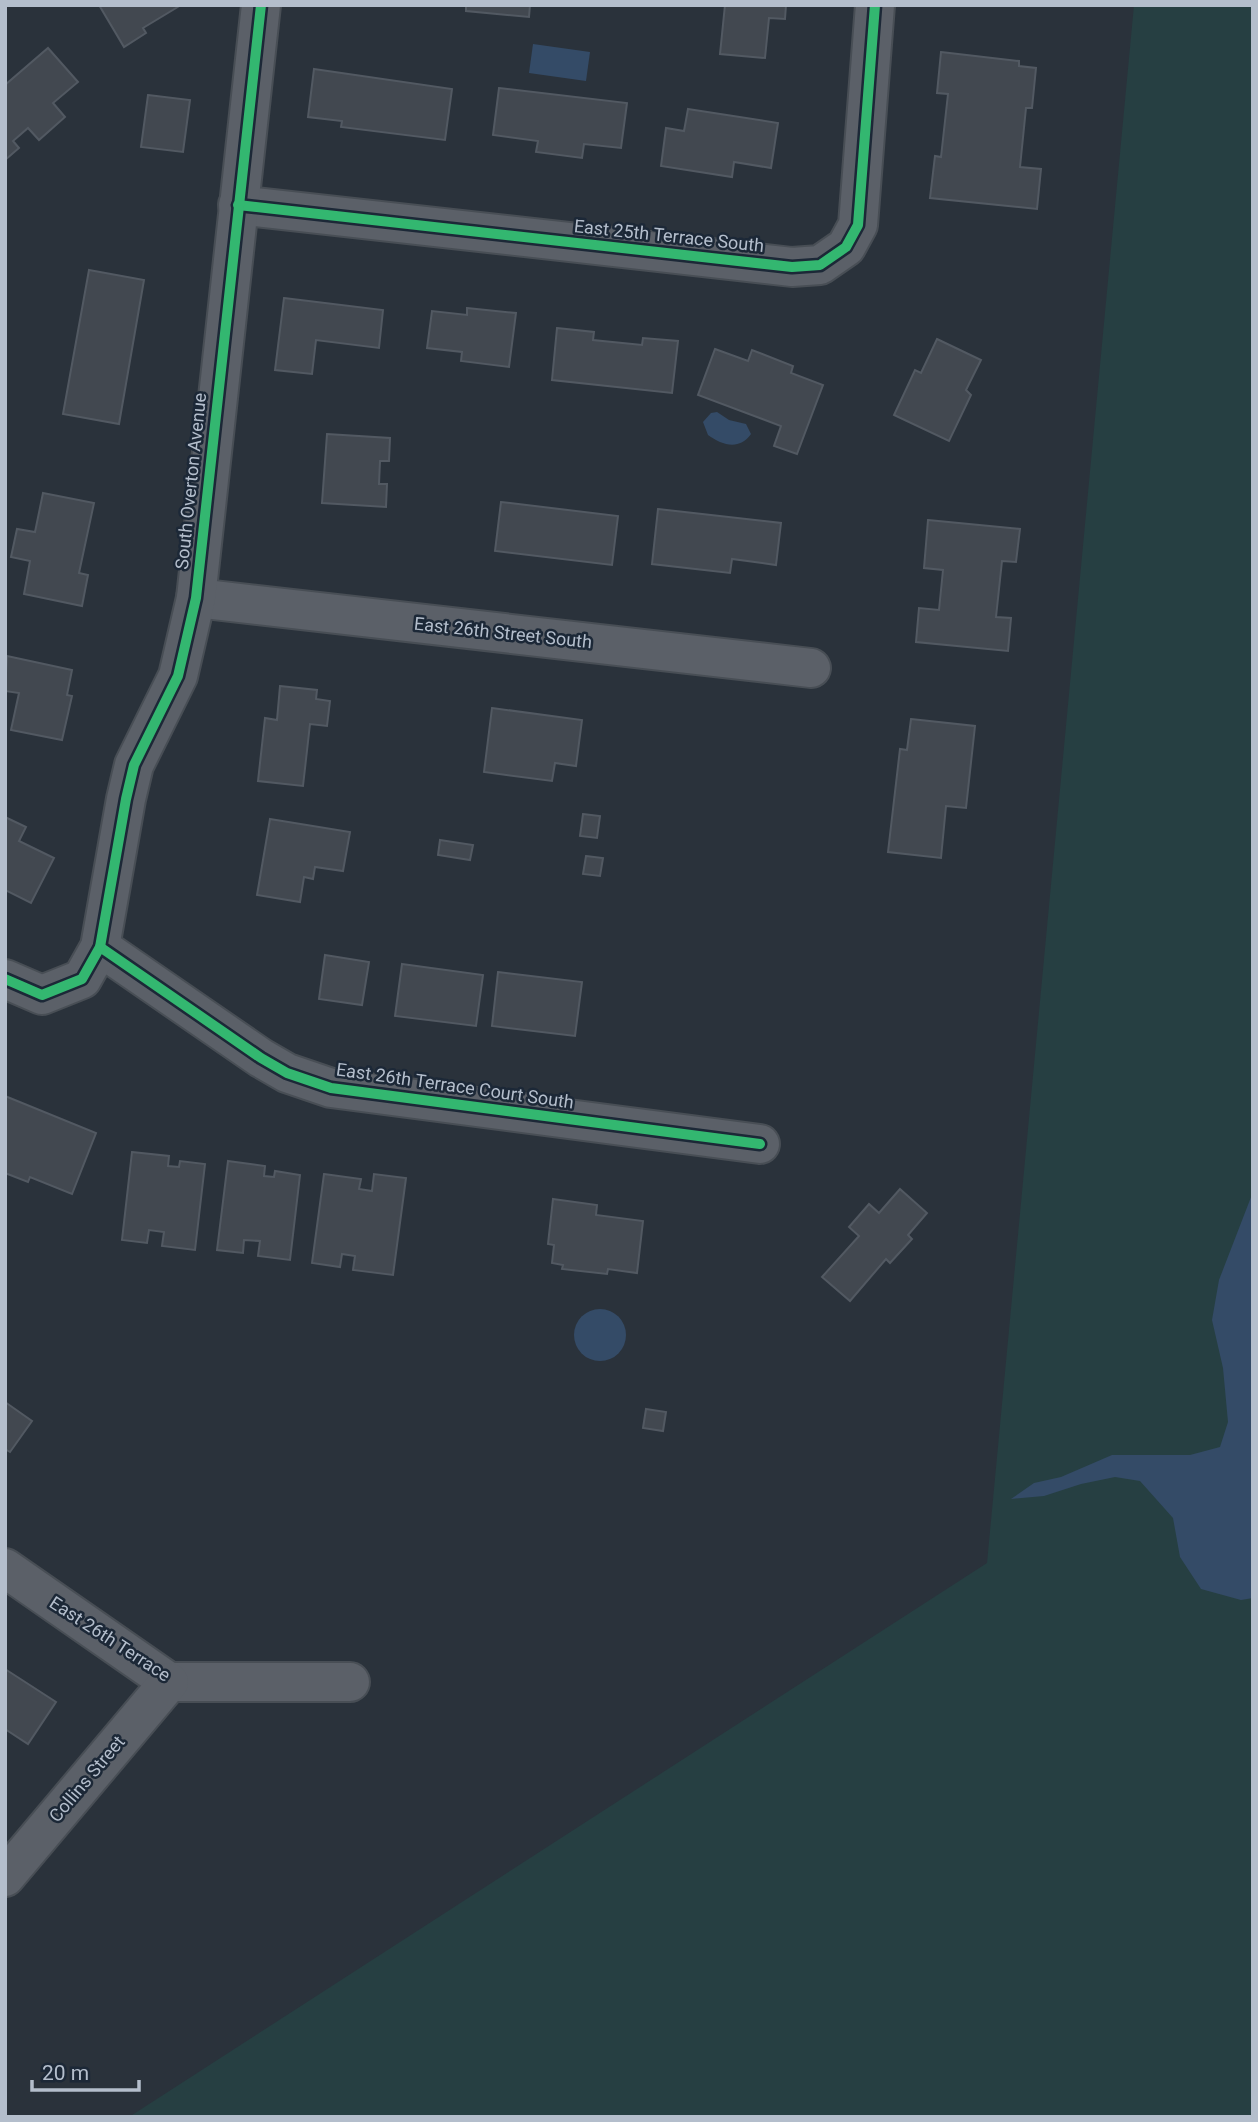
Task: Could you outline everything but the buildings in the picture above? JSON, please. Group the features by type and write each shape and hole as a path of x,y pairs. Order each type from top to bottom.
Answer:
{"street":[{"name":"South Overton Avenue","path":"5,979 41,995 82,979 100,947 134,765 178,676 196,598 261,5"},
{"name":"East 25th Terrace South","path":"238,205 792,267 820,265 846,247 858,225 875,5"},
{"name":"East 26th Street South","path":"196,598 811,668"},
{"name":"East 26th Terrace Court South","path":"100,947 261,1058 287,1073 331,1088 760,1144"},
{"name":"East 26th Terrace","path":"5,1569 169,1682 349,1682"},
{"name":"Collins Street","path":"5,1877 169,1682"}],"green space":[{"path":"1134,5 1253,5 1253,2117 129,2117 987,1563"}],"water":[{"path":"533,44 590,52 586,81 529,73"},
{"path":"717,412 729,420 746,424 751,434 741,443 730,445 713,439 708,435 703,422 711,413"},
{"path":"1253,1192 1253,1598 1241,1600 1201,1589 1180,1557 1173,1518 1140,1481 1115,1477 1044,1496 1011,1499 1034,1483 1061,1477 1112,1455 1190,1455 1220,1447 1228,1422 1223,1368 1212,1320 1219,1280"},
{"path":"600,1309 610,1311 618,1317 624,1325 624,1345 618,1353 610,1359 600,1361 590,1359 582,1353 576,1345 574,1335 576,1325 582,1317 590,1311"}],"cycle path":[{"path":"5,979 42,995 82,979 100,947 134,765 178,676 196,598 261,5"},
{"path":"238,205 792,267 820,265 846,247 858,225 875,5"},
{"path":"100,947 261,1058 287,1073 331,1088 760,1144"}]}
